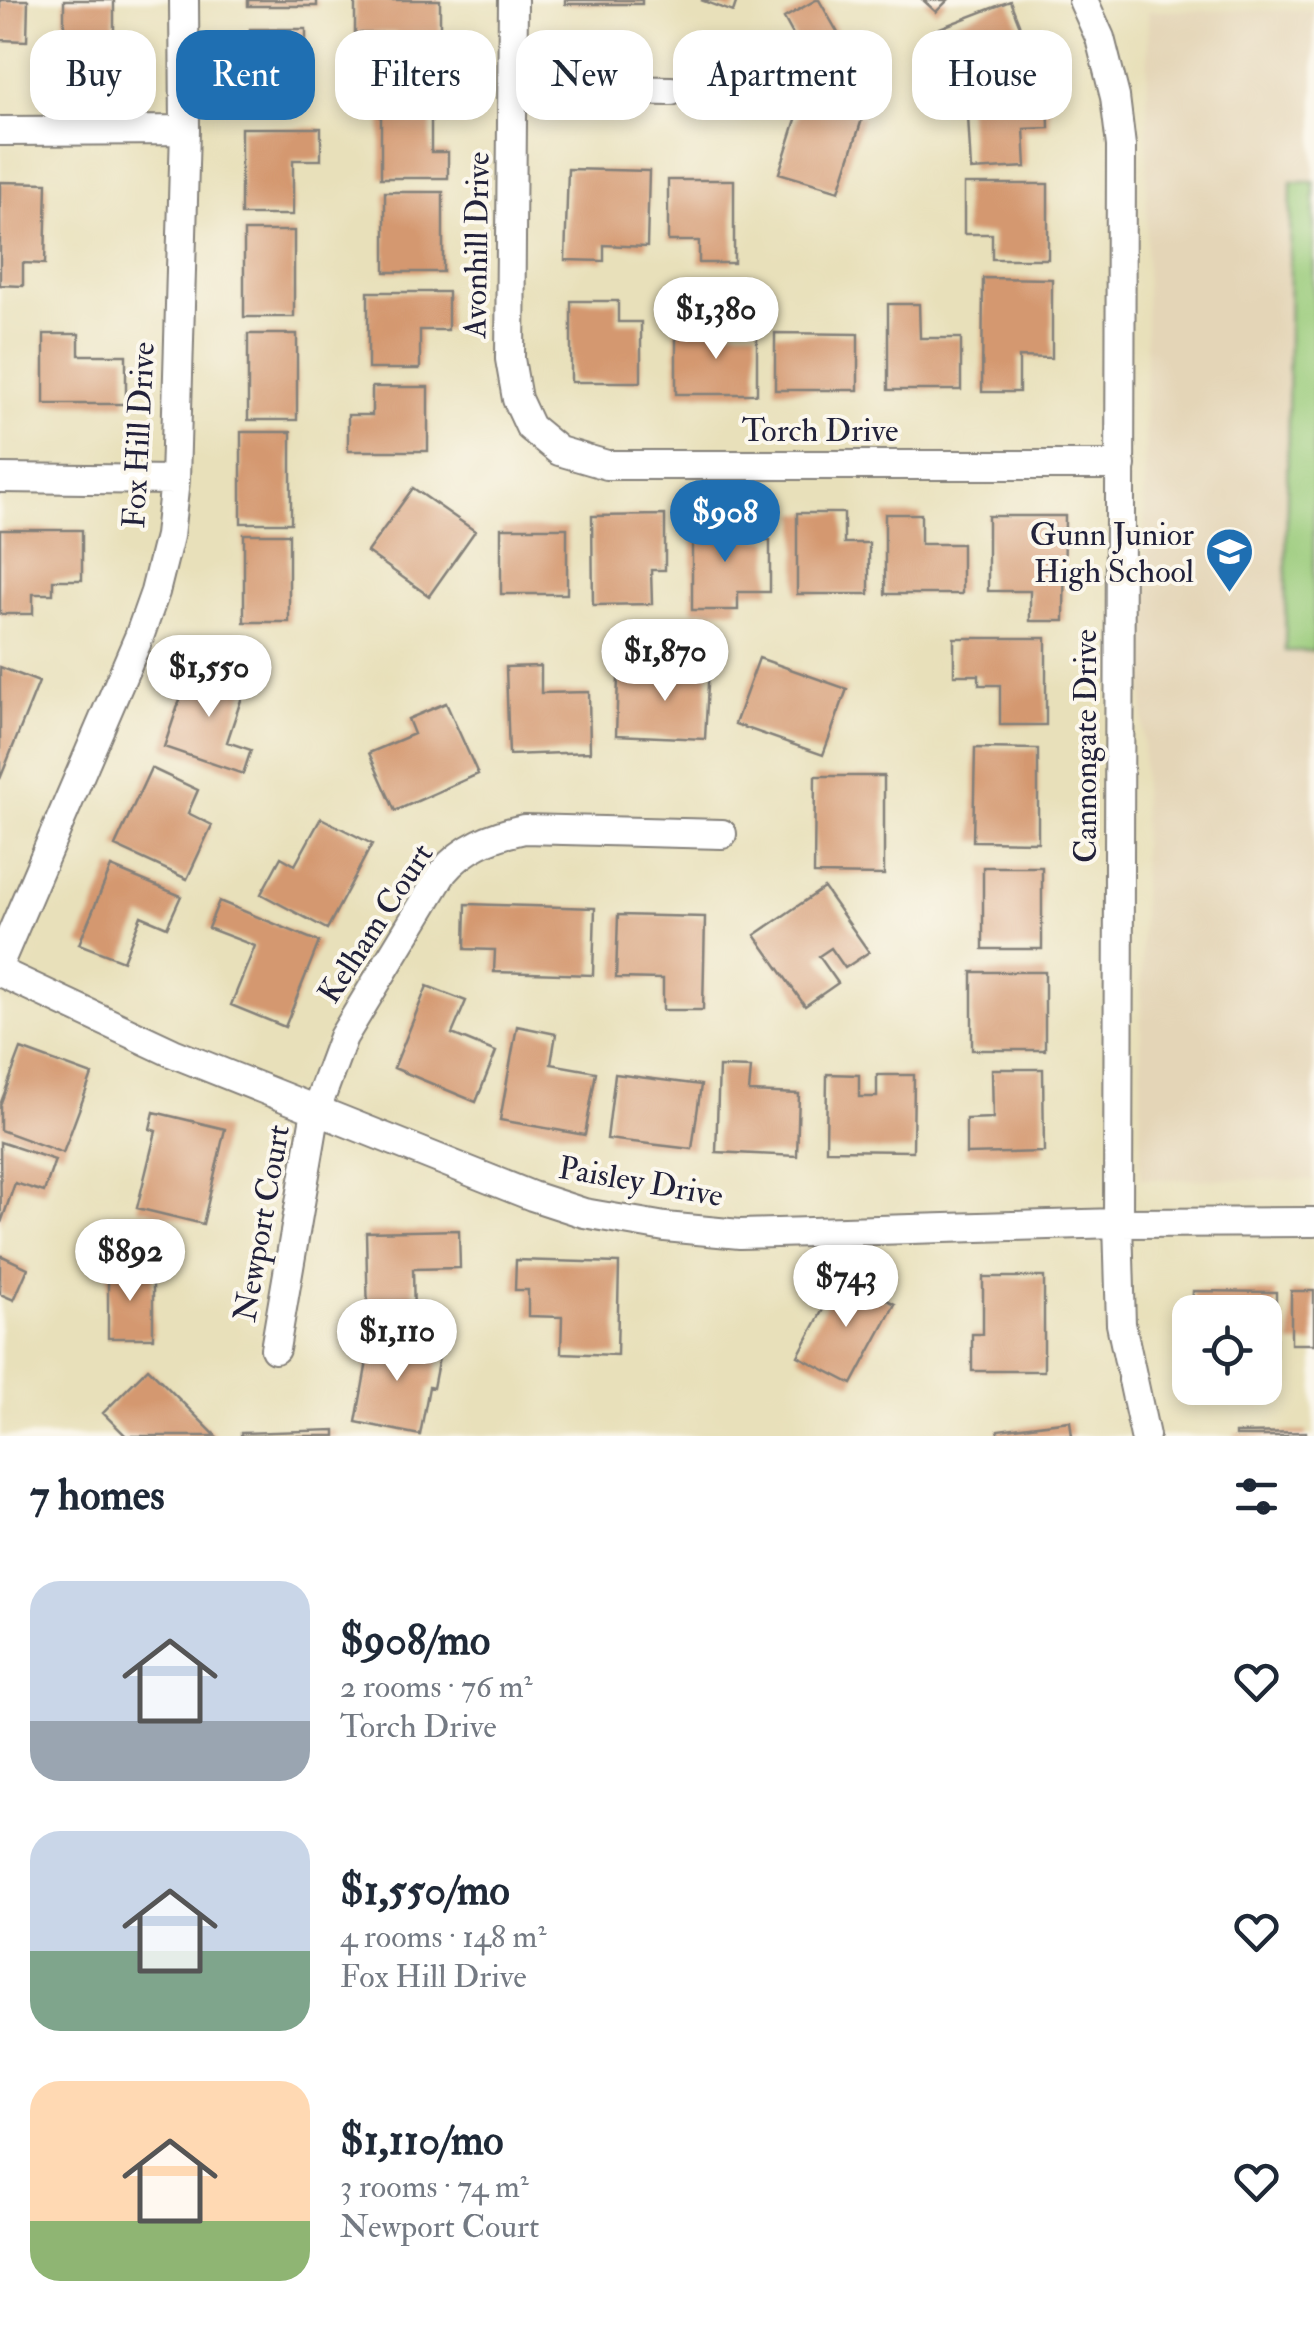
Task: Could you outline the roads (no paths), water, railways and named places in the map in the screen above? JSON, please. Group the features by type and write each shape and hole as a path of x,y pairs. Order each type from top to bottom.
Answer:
{"street":[{"name":"Fox Hill Drive","path":"0,961 139,637 169,536 175,480 184,0"},
{"name":"Avonhill Drive","path":"514,0 510,359 517,399 530,426"},
{"name":"Cannongate Drive","path":"1082,0 1100,38 1115,98 1121,146 1118,1223 1121,1324 1145,1436"},
{"path":"513,88 671,91"},
{"path":"0,131 184,130"},
{"name":"Torch Drive","path":"530,426 559,452 606,465 1121,465"},
{"path":"0,478 175,480"},
{"name":"Kelham Court","path":"316,1110 343,1038 442,872 456,856 495,835 524,828 722,834"},
{"name":"Paisley Drive","path":"0,972 174,1053 532,1196 584,1212 665,1227 740,1234 1118,1223 1314,1222"},
{"name":"Newport Court","path":"276,1349 316,1110"}],"place":[{"name":"Gunn Junior High School","path":"1229,594"}]}
